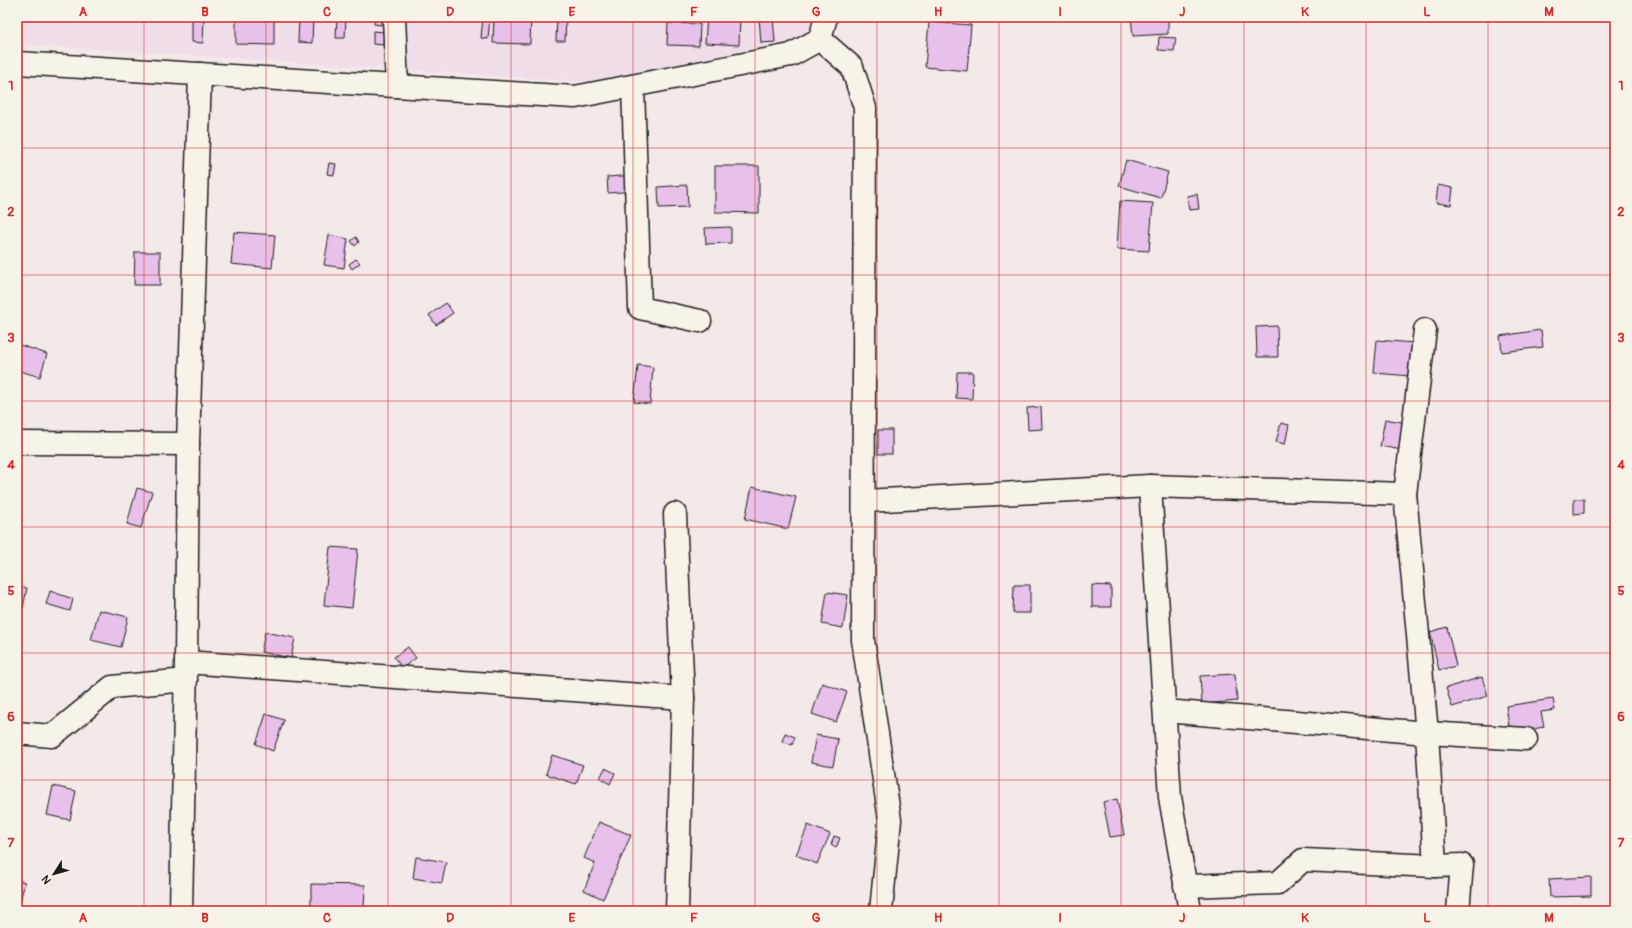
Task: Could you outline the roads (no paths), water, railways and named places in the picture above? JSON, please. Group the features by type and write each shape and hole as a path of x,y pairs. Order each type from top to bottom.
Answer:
{"street":[{"path":"394,17 397,86"},
{"path":"19,59 200,74 575,97 791,55 820,39 826,17"},
{"path":"820,39 852,67 865,108 863,640 890,820 881,911"},
{"path":"181,911 186,671 188,444 200,74"},
{"path":"633,86 640,308 700,321"},
{"path":"1424,330 1405,494 1427,733 1435,866"},
{"path":"17,443 188,444"},
{"path":"864,501 1150,486 1405,494"},
{"path":"1150,486 1170,797 1190,911"},
{"path":"675,514 683,698 677,911"},
{"path":"17,733 52,736 112,687 186,671 683,698"},
{"path":"1165,711 1427,733 1526,739"},
{"path":"1185,886 1278,883 1304,860 1435,866 1462,865 1458,911"}]}
